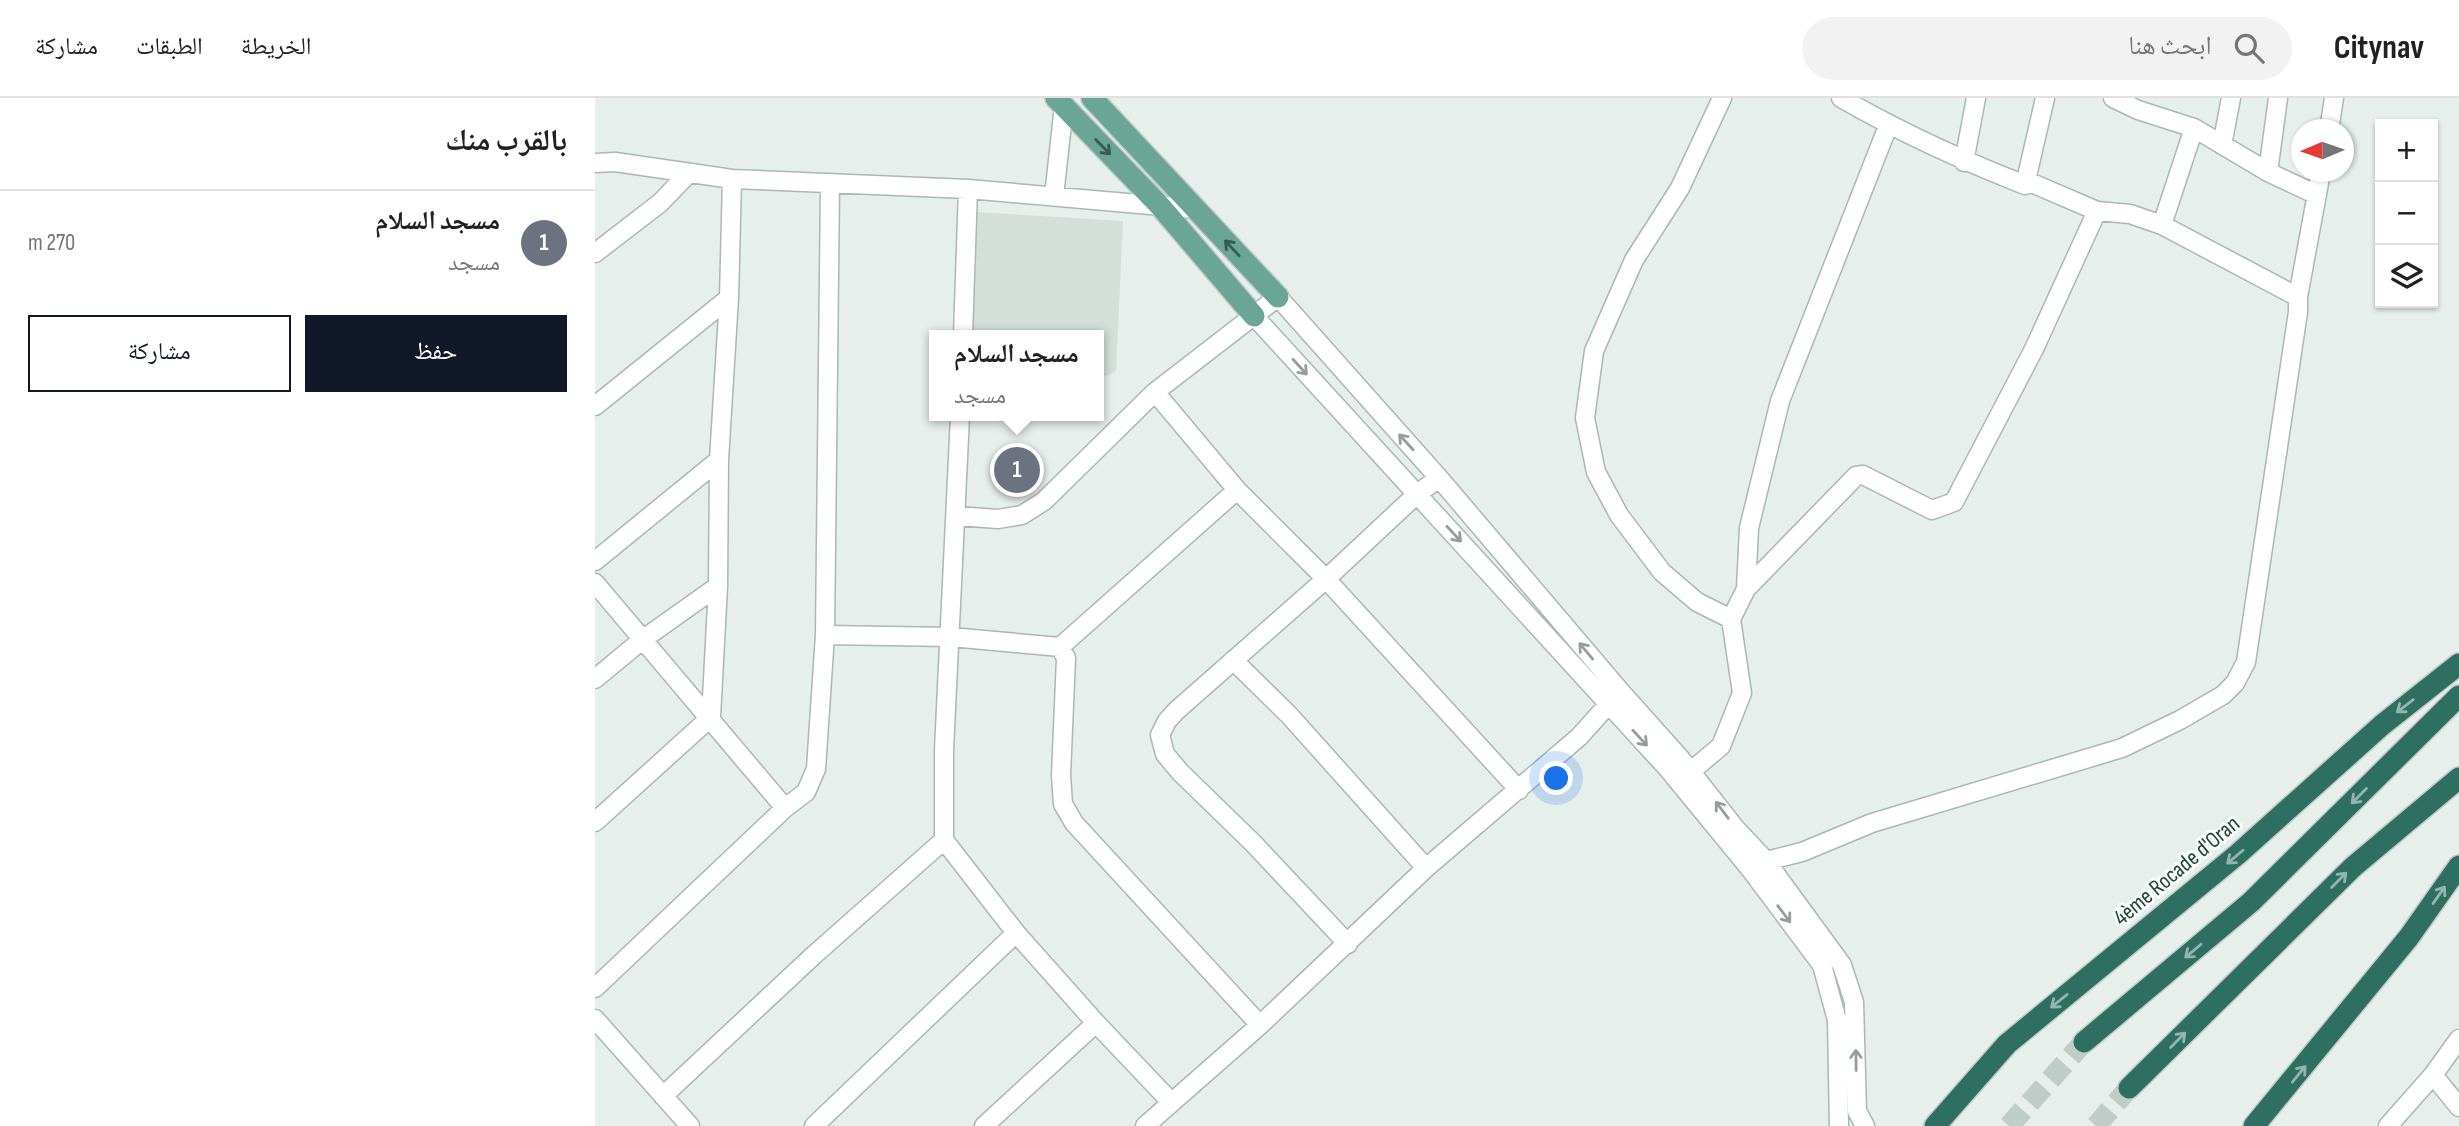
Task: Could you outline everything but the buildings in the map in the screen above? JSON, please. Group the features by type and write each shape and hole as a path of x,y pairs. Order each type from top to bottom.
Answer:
{"highway":[{"name":"4ème Rocade d'Oran","path":"1935,1126 2007,1044 2238,854 2382,725 2459,664"},
{"path":"2084,1042 2251,902 2459,696"},
{"path":"2129,1088 2353,867 2459,778"},
{"path":"2254,1126 2400,948 2459,866"}],"main road":[{"path":"1092,98 1278,297"},
{"path":"1060,102 1161,206 1254,316"}],"street":[{"path":"1723,98 1680,188 1634,260 1594,351 1585,418 1596,472 1619,515 1662,572 1697,602 1731,620"},
{"path":"1841,98 1888,125 1964,162 2025,185 2045,98"},
{"path":"1964,162 1976,98"},
{"path":"2113,98 2139,104 2193,128 2268,172 2318,195"},
{"path":"2223,145 2231,98"},
{"path":"2268,172 2278,98"},
{"path":"2331,119 2334,98"},
{"path":"1054,196 1060,102"},
{"path":"1746,589 1749,528 1780,401 1888,125"},
{"path":"2162,225 2193,128"},
{"path":"595,163 615,162 732,179 968,189 1196,209"},
{"path":"595,253 660,203 688,174"},
{"path":"595,822 711,718 732,179"},
{"path":"2027,181 2097,211 2130,214 2162,225 2298,297"},
{"path":"1766,862 1802,852 1872,824 2122,748 2223,695 2235,683 2246,662 2298,297 2320,182"},
{"path":"595,988 785,808 806,792 816,769 825,635 829,185"},
{"path":"963,330 968,189"},
{"path":"1684,776 1721,746 1742,693 1731,620 1746,589 1856,476 1863,475 1932,510 1954,502 2033,349 2097,211"},
{"path":"595,233 625,229"},
{"path":"957,516 998,519 1022,515 1044,501 1155,391 1278,297 1439,478 1614,698"},
{"path":"595,406 729,298"},
{"path":"1254,316 1417,494 1614,698 1766,862 1842,965 1856,1015 1857,1111 1865,1126"},
{"path":"1155,391 1237,490 1326,579 1519,790"},
{"path":"960,421 944,750 944,840 1016,933 1171,1102"},
{"path":"595,561 719,460"},
{"path":"1348,944 1253,843 1180,772 1165,754 1160,735 1167,721 1233,660 1326,579 1417,494 1439,478"},
{"path":"825,635 951,636 1060,647 1237,490"},
{"path":"595,583 785,808"},
{"path":"595,679 642,640 718,586"},
{"path":"1060,647 1066,657 1061,775 1063,804 1074,823 1260,1025"},
{"path":"1233,660 1289,715 1426,868"},
{"path":"1145,1126 1260,1025 1426,868 1579,737 1614,698"},
{"path":"1684,776 1822,965 1837,1020 1839,1126"},
{"path":"663,1096 814,955 944,840"},
{"path":"814,1126 1016,933"},
{"path":"1837,1020 1856,1015"},
{"path":"595,1018 690,1126"},
{"path":"984,1126 1096,1023"},
{"path":"2388,1126 2433,1075 2459,1039"},
{"path":"2433,1075 2459,1107"}],"shaded area":[{"path":"975,212 1123,221 1116,371 1104,375 1104,330 971,330"}],"tunnel":[{"path":"2009,1126 2084,1042"},
{"path":"2096,1126 2129,1088"}],"place":[{"name":"مسجد السلام","path":"1017,470"}]}
